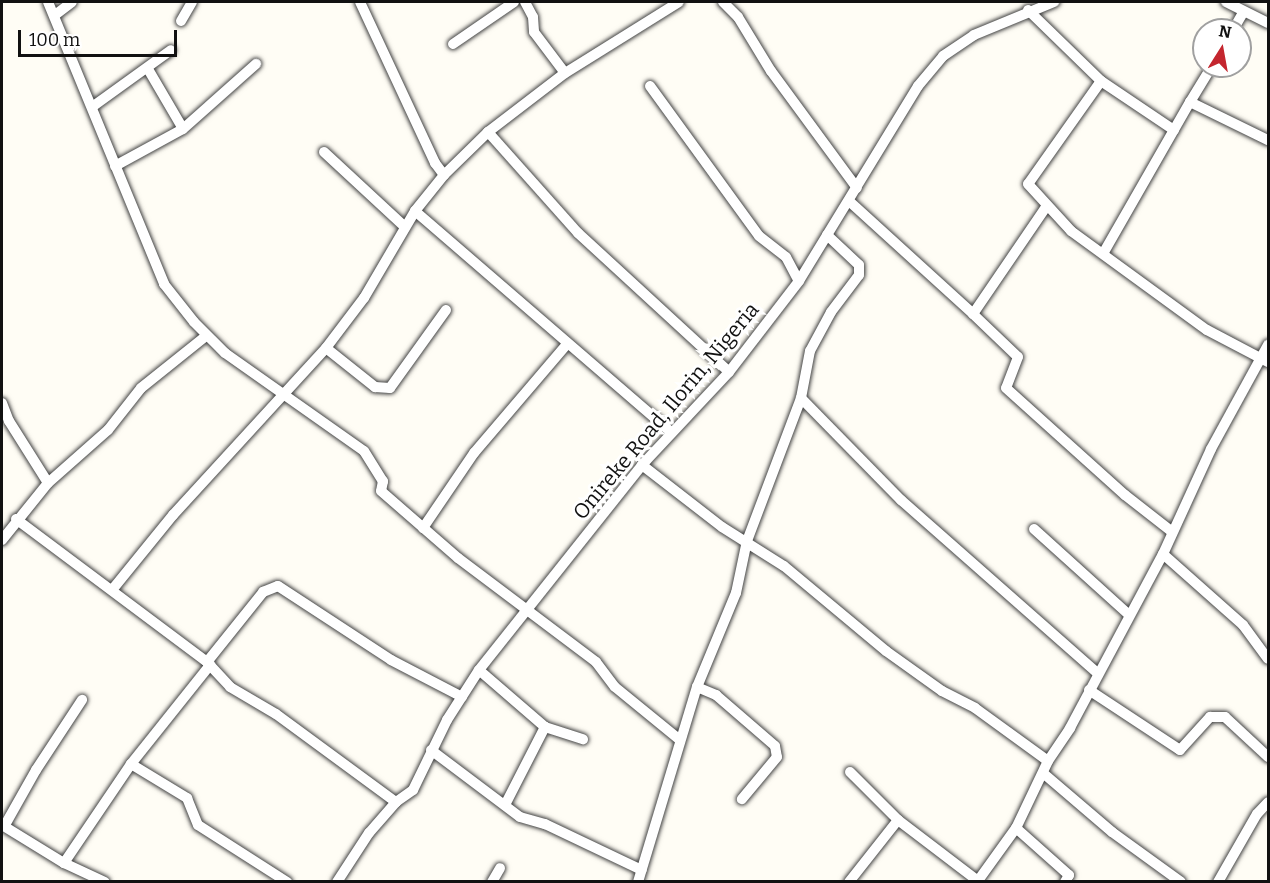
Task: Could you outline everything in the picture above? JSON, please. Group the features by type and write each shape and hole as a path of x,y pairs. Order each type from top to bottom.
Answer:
{"street":[{"path":"48,2 164,284 206,336 283,396 364,451 383,481 381,491 423,528 596,662 615,687 680,740"},
{"path":"55,15 72,2"},
{"path":"181,21 192,2"},
{"path":"360,2 435,163 444,175"},
{"path":"453,44 514,2"},
{"path":"525,2 533,17 534,32 565,73"},
{"path":"112,591 173,515 326,348 364,298 415,211 444,175 488,132 565,73 679,2"},
{"path":"723,2 738,16 771,71 857,188"},
{"name":"Onireke Road, Ilorin, Nigeria","path":"337,882 396,802 413,790 431,750 479,670 530,610 642,465 729,372 799,281 918,86 943,56 974,35 1028,10 1054,2"},
{"path":"1226,2 1243,13 1269,23"},
{"path":"1028,10 1101,81 1174,130"},
{"path":"1240,18 1243,13"},
{"path":"92,106 148,69 171,50"},
{"path":"115,166 183,129 256,64"},
{"path":"148,69 183,129"},
{"path":"1104,252 1205,78"},
{"path":"1101,81 1028,184 1046,207 1071,231 1104,252 1207,330 1264,361"},
{"path":"650,86 759,236 786,257 799,281"},
{"path":"1190,102 1269,140"},
{"path":"488,132 578,233 729,372"},
{"path":"324,152 405,227"},
{"path":"849,201 1018,357 1006,388 1125,495 1171,531"},
{"path":"973,314 1046,207"},
{"path":"415,211 671,432"},
{"path":"638,882 697,687 736,594 747,541 801,398 810,351 831,312 859,275 859,265 827,235"},
{"path":"326,348 375,387 390,388 446,310"},
{"path":"2,540 16,519 48,483 108,430 154,376 206,336"},
{"path":"423,528 474,453 567,344"},
{"path":"850,772 898,820 977,881 1016,828 1048,761 1163,554 1171,531 1264,361 1269,345"},
{"path":"801,398 901,500 1097,673"},
{"path":"2,403 9,422 48,483"},
{"path":"642,465 700,512 793,572 896,658 942,692 975,708 1048,761"},
{"path":"16,519 208,663 230,687 276,714 396,802"},
{"path":"1034,529 1128,614"},
{"path":"1163,554 1243,625 1269,659"},
{"path":"64,863 130,764 263,592 278,586 391,660 462,697"},
{"path":"479,670 546,727 583,739"},
{"path":"697,687 717,695 775,746 777,757 742,799"},
{"path":"1089,690 1180,750 1210,717 1225,717 1269,757"},
{"path":"82,700 3,825 64,863 105,882"},
{"path":"505,805 546,727"},
{"path":"431,750 520,817 545,824 642,870"},
{"path":"130,764 187,798 198,825 287,882"},
{"path":"1043,773 1166,877 1180,882"},
{"path":"1218,882 1257,814 1269,802"},
{"path":"849,882 898,820"},
{"path":"1016,828 1070,875 1065,882"},
{"path":"492,882 500,868"}]}
